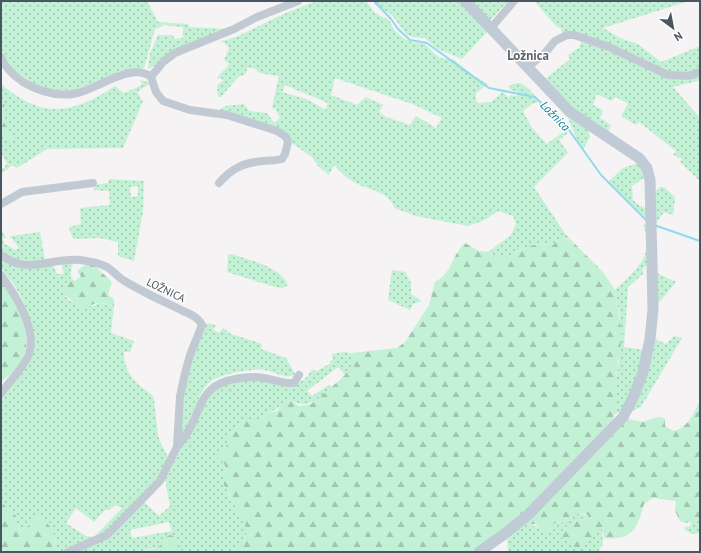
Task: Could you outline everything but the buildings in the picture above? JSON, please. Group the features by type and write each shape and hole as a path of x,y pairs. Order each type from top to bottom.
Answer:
{"street":[{"path":"151,77 163,62 175,52 234,29 257,17 298,1"},
{"path":"465,1 570,112 639,158 647,168 650,180 652,204 651,238 653,309 650,338 643,372 634,396 623,417 527,516 478,552"},
{"path":"491,28 514,1"},
{"path":"527,68 545,53 555,41 566,35 574,35 609,47 668,75 688,76 700,72"},
{"path":"1,58 3,63 15,76 40,90 56,94 74,94 122,75 138,71 146,73 151,77 156,92 163,101 190,110 228,115 277,131 286,137 288,142 282,159 250,162 238,166 228,172 219,183"},
{"path":"1,204 22,192 93,183"},
{"name":"LOŽNICA","path":"1,255 9,260 23,265 63,260 94,262 106,267 135,287 191,314 200,321 202,325 190,355 180,396 177,447"},
{"path":"1,275 20,301 29,332 30,346 29,354 1,394"},
{"name":"LOŽNICA","path":"68,552 107,535 134,507 152,492 160,481 177,447 192,426 206,395 221,382 230,379 260,376 294,383 299,376"}],"green space":[{"path":"1,1 147,1 158,22 189,24 189,27 228,29 148,69 150,53 158,35 174,35 174,39 183,38 183,27 162,25 161,27 155,29 144,68 124,72 71,91 44,89 15,72 5,58 1,49"},
{"path":"316,1 366,1 375,13 389,20 395,31 403,38 411,42 425,44 436,55 441,58 454,60 474,76 488,84 476,93 476,101 478,103 491,102 503,92 509,98 510,95 517,96 518,92 511,90 509,87 512,84 520,83 528,88 540,101 532,104 523,111 532,128 547,144 566,130 568,133 559,140 568,153 534,187 566,235 563,240 558,240 553,245 540,244 528,246 507,258 493,256 488,252 511,235 516,224 513,216 498,211 485,220 468,226 416,216 395,208 383,194 351,180 334,165 329,175 318,166 312,157 292,143 284,132 219,110 226,106 244,104 249,111 267,113 274,123 280,118 275,109 272,108 279,76 259,73 254,68 247,68 246,74 238,77 221,97 218,97 217,85 223,81 221,78 217,79 229,63 224,60 229,48 224,42 219,42 236,37 286,13","holes":["335,78 415,105 442,118 436,128 416,116 410,125 386,117 379,112 383,105 366,97 357,105 331,95","285,85 328,103 326,110 306,99 282,92"]},
{"path":"376,1 461,1 488,31 462,59 438,49 425,38 412,37 406,34 392,15 374,4"},
{"path":"471,1 508,1 489,22"},
{"path":"534,1 689,1 603,28 620,38 638,44 661,62 700,46 700,71 670,74 631,55 562,35 561,28 557,27"},
{"path":"581,42 610,51 669,79 700,76 700,80 673,87 700,118 700,181 680,162 682,159 673,155 676,151 639,122 636,125 621,116 628,104 616,97 611,101 597,94 593,105 603,110 600,118 611,125 608,132 576,111 544,80 570,59 568,55 579,48"},
{"path":"140,80 151,83 137,92 143,101 123,148 47,149 17,168 13,165 1,174 1,169 5,167 7,163 1,153 1,132 9,141 13,140 4,123 5,106 1,103 1,84 30,103 44,108 57,109 85,103 115,86 124,93 142,85"},
{"path":"1,103 5,106 4,123 13,141 9,141 1,132"},
{"path":"568,118 574,119 588,129 590,137 583,150 578,142"},
{"path":"638,163 645,177 632,186 633,200 640,206 648,209 648,220 608,182 623,168"},
{"path":"109,179 144,181 143,212 134,261 118,256 118,242 99,238 73,239 69,227 81,224 80,208 110,205 109,191 94,190 95,185 108,183","holes":["138,186 138,196 131,197 130,187"]},
{"path":"660,187 664,187 675,197 673,215 664,212 656,223 656,191"},
{"path":"648,223 649,262 642,270 644,273 628,287 624,347 644,350 632,391 620,412 615,414 615,385 619,361 620,317 615,290 636,269 645,254 647,245 643,225"},
{"path":"1,230 6,237 2,239 5,244 15,250 19,248 10,236 40,232 45,260 27,262 16,260 6,254 1,250"},
{"path":"566,235 603,272 615,290 622,335 615,385 615,414 610,426 525,511 508,526 471,552 236,552 242,546 248,530 223,483 226,472 224,462 218,459 217,456 226,447 228,438 241,422 261,421 266,413 277,411 282,404 289,400 299,406 311,404 345,375 351,366 351,353 397,348 405,342 429,305 435,282 446,273 460,248 465,243 479,251 488,252 493,256 507,258 528,246 540,244 553,245 558,240 563,239"},
{"path":"232,254 272,269 284,278 288,285 283,288 275,287 227,272 228,255"},
{"path":"1,257 53,265 57,274 64,274 61,263 74,262 71,268 71,278 63,289 66,297 73,303 83,306 93,306 99,303 110,306 114,305 111,333 134,341 130,352 124,352 126,366 136,382 152,395 154,399 158,436 168,458 161,474 109,530 94,537 61,552 57,552 55,538 38,517 30,525 20,530 1,502 1,401 28,360 31,332 23,300 13,283 1,268","holes":["115,505 122,508 94,537 86,536 66,523 76,508 94,522 105,510 109,510"]},
{"path":"87,263 96,267 112,282 108,295 114,299 114,305 110,306 104,303 97,303 86,307 79,307 64,294 63,289 71,278 75,281 81,276 77,271"},
{"path":"392,270 405,272 411,283 411,294 422,301 413,304 410,310 388,300"},
{"path":"657,273 676,282 659,303 658,300"},
{"path":"1,280 8,289 20,311 24,322 26,346 23,357 17,368 1,382"},
{"path":"207,323 216,325 213,330 219,333 223,328 231,334 262,344 261,349 286,358 295,374 292,376 284,376 264,370 252,370 216,378 206,386 202,392 180,441 180,413 186,375 204,326"},
{"path":"674,336 682,338 641,407 632,411 654,338 666,344"},
{"path":"343,352 351,353 352,366 345,375 338,367 307,391 312,396 329,385 332,388 317,400 307,404 296,403 289,400 276,409 266,413 261,421 241,422 228,438 226,447 218,459 224,462 228,494 248,530 242,546 236,552 182,552 177,541 138,552 74,552 89,546 143,501 159,516 170,506 165,479 207,397 224,382 268,380 286,387 293,386 305,379 312,370 317,371 331,363 330,361 333,360 332,354","holes":["169,522 172,531 132,538 130,530"]},
{"path":"700,400 700,521 685,523 680,521 675,511 676,501 653,498 644,504 636,527 632,532 621,537 604,538 602,527 579,550 558,535 570,524 589,516 585,514 576,514 564,521 555,523 545,532 535,524 528,525 524,523 624,418 642,422 658,417 665,418 665,426 673,431 678,430 687,423 693,415"},
{"path":"1,502 17,517 17,527 20,530 30,525 38,517 51,527 57,552 9,552 1,550"},
{"path":"577,513 589,516 570,524 558,535 602,527 603,544 598,552 508,552 507,536 524,523 549,529 555,523 560,523"},
{"path":"692,521 700,521 700,533 691,534 683,528 690,526"},
{"path":"172,535 182,552 136,552 158,547 165,541 167,536"}],"waterway":[{"name":"Ložnica","path":"374,1 398,29 410,40 427,43 489,88 535,97 569,130 601,175 647,221"},
{"name":"Ložnica","path":"654,225 700,241"}],"district":[{"name":"Ložnica","path":"528,55"}]}
